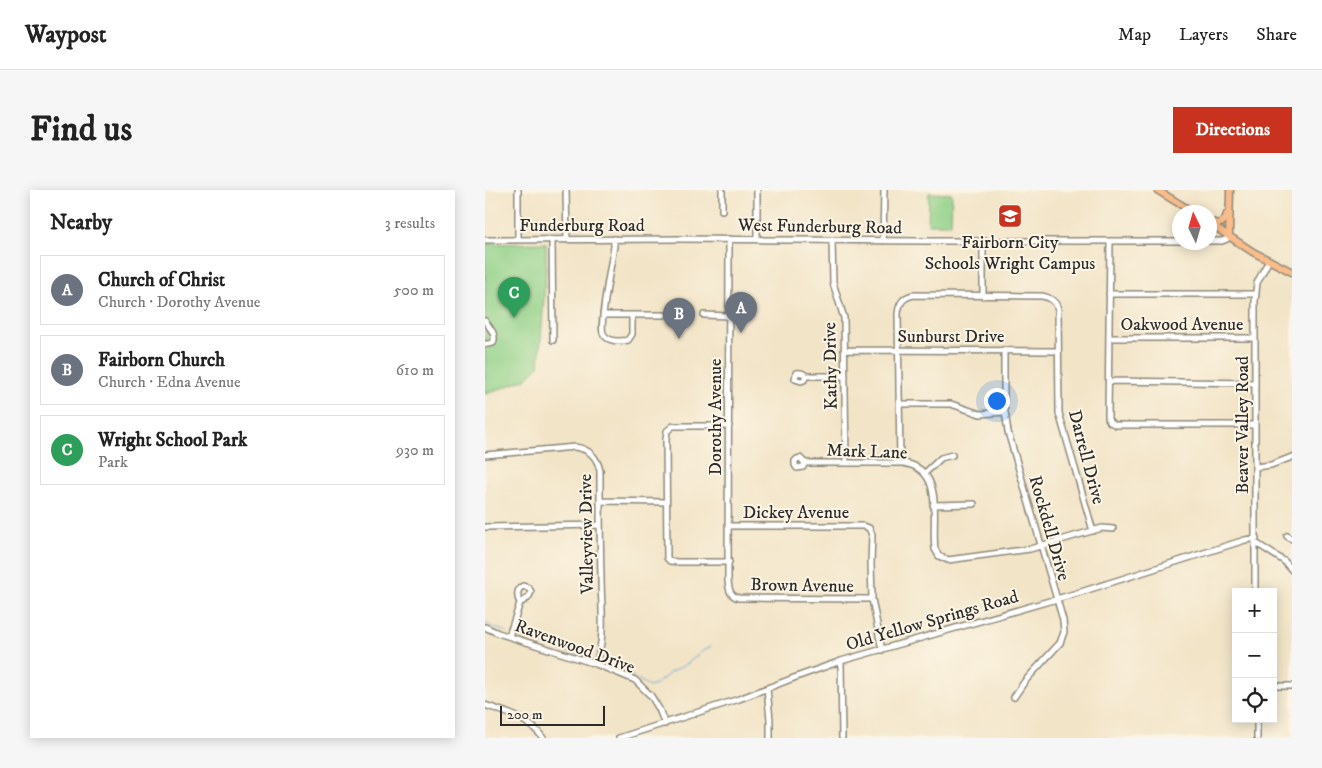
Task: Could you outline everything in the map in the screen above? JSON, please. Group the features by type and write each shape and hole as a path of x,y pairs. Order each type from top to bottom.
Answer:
{"main road":[{"path":"1157,190 1182,205"},
{"path":"1229,235 1230,190"},
{"path":"1217,224 1223,223 1230,203"},
{"path":"1217,228 1253,252 1292,272"}],"street":[{"path":"518,190 518,240"},
{"path":"566,190 567,240"},
{"path":"722,190 722,210"},
{"path":"757,190 757,239"},
{"path":"883,190 883,241"},
{"path":"1217,241 1227,239 1229,235"},
{"path":"614,239 603,315 602,330 605,336 611,340 628,340 631,336 632,316"},
{"name":"Funderburg Road","path":"485,240 679,239"},
{"name":"West Funderburg Road","path":"679,239 1172,241"},
{"name":"Dorothy Avenue","path":"729,239 729,587 732,594"},
{"path":"552,240 553,340"},
{"name":"Kathy Drive","path":"832,240 833,284 844,318 846,463"},
{"path":"900,463 899,306 903,300 911,296 983,296 983,241"},
{"path":"1109,242 1108,418 1110,422 1116,424 1255,425"},
{"name":"Beaver Valley Road","path":"1255,588 1256,294 1259,280 1269,260"},
{"path":"1109,294 1256,294"},
{"name":"Darrell Drive","path":"983,296 1048,297 1058,309 1059,416 1093,531"},
{"path":"603,315 664,315"},
{"path":"704,315 729,316"},
{"path":"485,321 494,336 493,343 485,344"},
{"name":"Oakwood Avenue","path":"1109,338 1255,338"},
{"name":"Sunburst Drive","path":"845,350 1058,350"},
{"name":"Rockdell Drive","path":"1004,350 1005,412 1009,438 1064,623 1064,632 1059,645 1025,681 1014,697"},
{"path":"806,376 845,376"},
{"path":"1109,381 1255,383"},
{"path":"899,404 951,404 979,414 1005,412"},
{"path":"729,426 679,426 670,428 666,433 666,555 668,560 729,562"},
{"name":"Valleyview Drive","path":"485,455 580,448 594,456 599,467 603,634 596,664"},
{"path":"952,455 941,458 925,473 932,486 934,546 939,556 945,560 1030,549 1104,528 1113,529"},
{"path":"1256,467 1271,466 1292,457"},
{"name":"Mark Lane","path":"805,463 900,463 913,465 925,473"},
{"path":"600,502 666,502"},
{"path":"933,505 974,504"},
{"path":"485,527 600,525"},
{"name":"Dickey Avenue","path":"729,526 863,526 869,528 872,535 872,599"},
{"name":"Old Yellow Springs Road","path":"619,738 739,699 841,661 1057,599 1245,540 1256,540"},
{"path":"1256,540 1284,561 1292,570"},
{"name":"Brown Avenue","path":"732,594 739,598 872,599"},
{"path":"872,599 882,650"},
{"path":"509,636 520,603"},
{"name":"Ravenwood Drive","path":"485,627 596,664 635,680 651,696 665,724"},
{"path":"841,661 842,738"},
{"path":"1277,686 1292,686"},
{"path":"767,688 770,738"},
{"path":"485,705 525,721 535,728 543,738"},
{"path":"1257,723 1257,738"}],"green space":[{"path":"929,193 952,194 951,224 928,224"},
{"path":"546,243 546,270 539,366 526,379 485,394 485,244"}],"waterway":[{"path":"485,622 492,627 507,632"},
{"path":"513,634 594,661"},
{"path":"638,679 649,687 655,685 671,672 687,664 711,646"},
{"path":"600,663 634,677"}],"place":[{"name":"Fairborn City Schools Wright Campus","path":"1010,216"},
{"name":"Wright School Park","path":"514,318"},
{"name":"Church of Christ","path":"741,333"},
{"name":"Fairborn Church","path":"679,339"}]}
